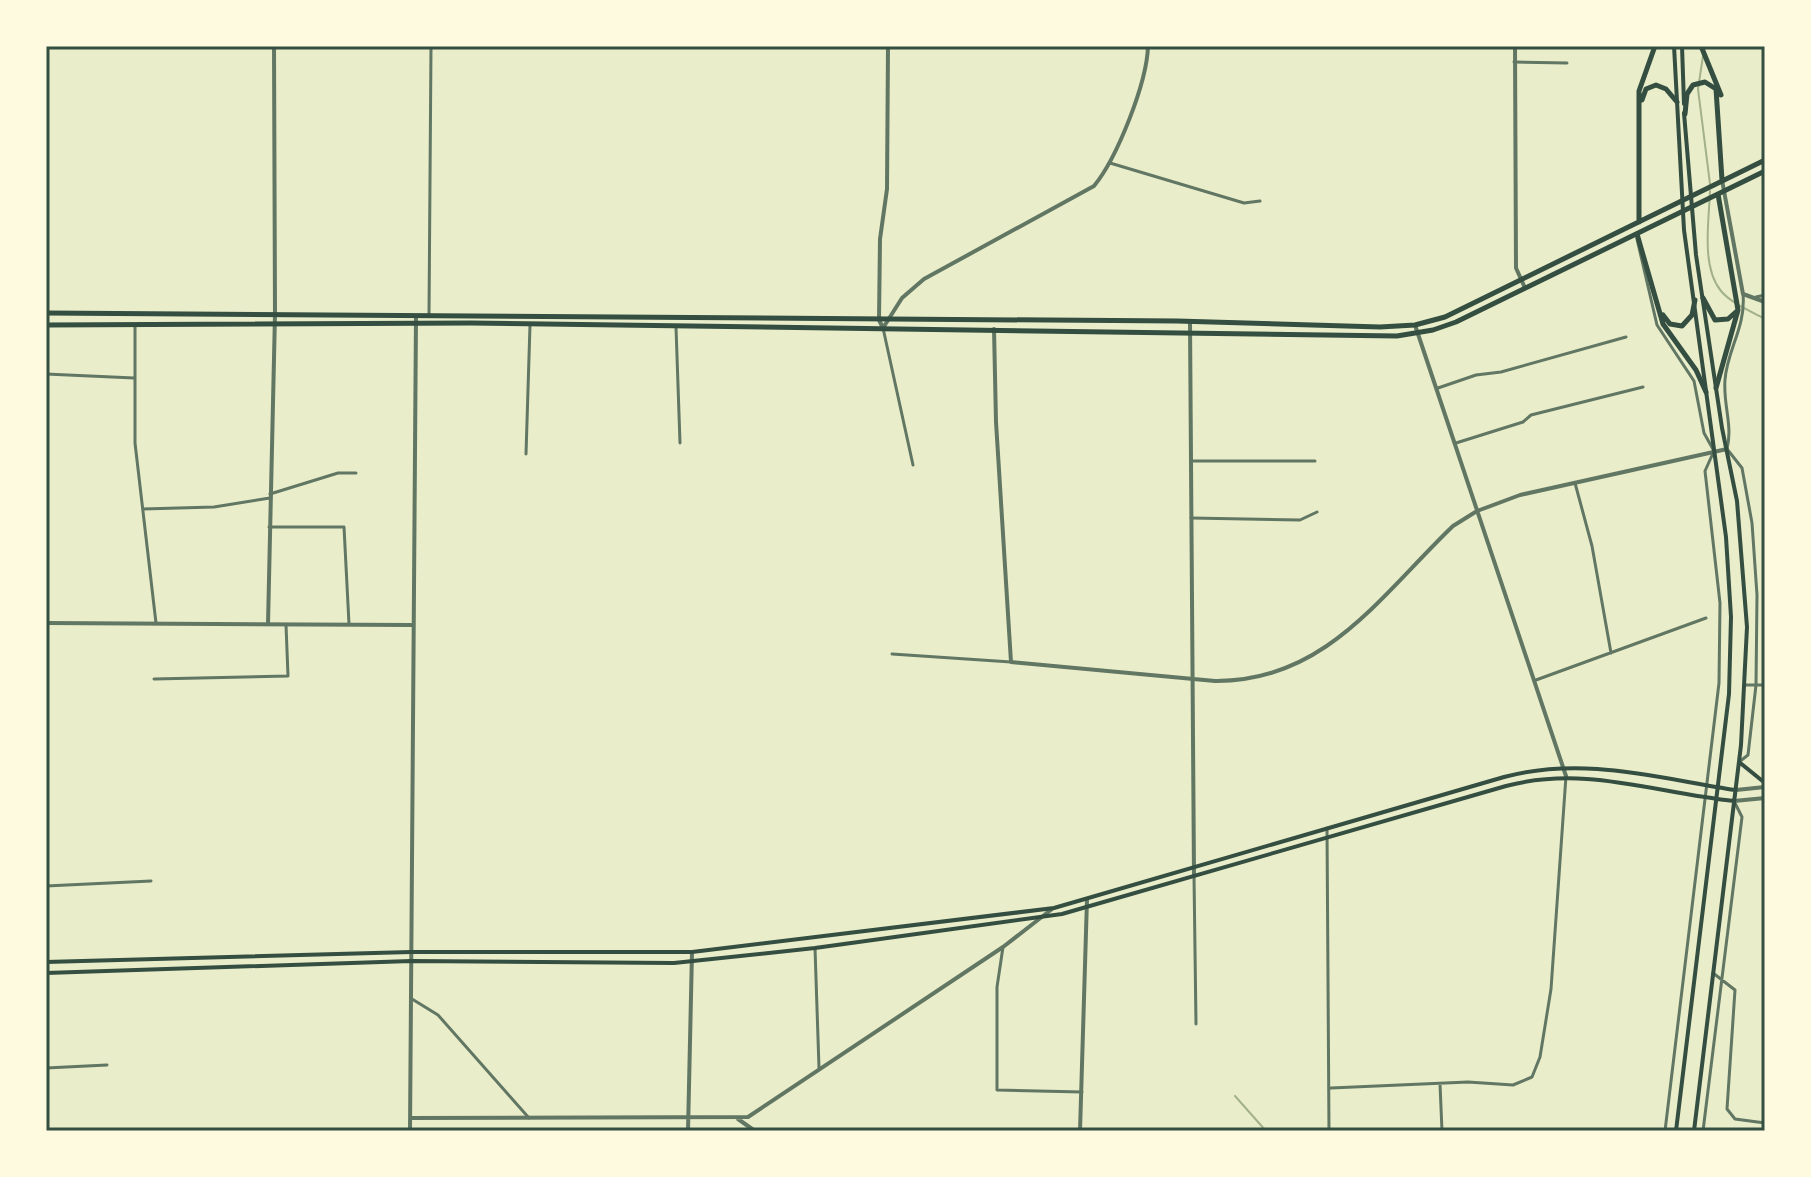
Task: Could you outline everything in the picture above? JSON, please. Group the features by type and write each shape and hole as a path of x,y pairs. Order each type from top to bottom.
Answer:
{"main road":[{"path":"1640,222 1639,91 1655,46"},
{"path":"1674,46 1688,256 1727,551 1731,617 1729,694 1718,799 1676,1131"},
{"path":"1682,46 1696,255 1746,575 1746,685 1739,762 1694,1131"},
{"path":"1701,47 1721,91 1720,181"},
{"path":"1685,114 1690,88 1699,83 1710,84 1719,96 1720,181"},
{"path":"1640,222 1642,95 1649,87 1666,89 1677,102"},
{"path":"46,325 416,324 1374,336 1419,333 1456,322 1640,222 1765,160"},
{"path":"46,313 1415,325 1445,317 1524,285 1638,234 1765,171"},
{"path":"1716,388 1740,296 1719,193"},
{"path":"1638,234 1663,317 1674,326 1688,321 1695,300"},
{"path":"1638,234 1663,324 1696,370 1706,392"},
{"path":"1703,298 1711,317 1719,321 1728,319 1738,310"},
{"path":"1739,762 1765,785"},
{"path":"46,962 411,952 692,952 1054,908 1504,777 1564,766 1610,769 1735,790"},
{"path":"46,973 411,961 692,962 1040,918 1516,783 1566,776 1605,778 1734,801"}],"street":[{"path":"268,624 275,314 274,46"},
{"path":"429,316 431,46"},
{"path":"888,46 888,179 880,239 879,320 913,465"},
{"path":"883,328 902,298 924,279 1083,195 1094,186 1110,163 1146,66 1148,46"},
{"path":"1515,46 1516,268 1524,285"},
{"path":"1514,62 1567,63"},
{"path":"1110,163 1244,203 1260,201"},
{"path":"1719,193 1720,181"},
{"path":"1638,234 1636,248 1657,325 1694,381 1704,433 1714,451"},
{"path":"1753,299 1765,295"},
{"path":"1740,296 1765,302"},
{"path":"1727,449 1731,430 1725,383 1744,314 1744,302 1740,296"},
{"path":"410,1131 411,625 416,316"},
{"path":"1190,322 1196,1024"},
{"path":"135,325 135,443 156,623"},
{"path":"526,454 530,325"},
{"path":"1331,1088 1513,1085 1532,1077 1540,1057 1551,989 1566,776 1564,766 1415,325"},
{"path":"676,327 680,443"},
{"path":"994,329 996,422 1011,662"},
{"path":"1438,388 1476,375 1501,372 1626,337"},
{"path":"46,374 135,378"},
{"path":"1456,443 1523,422 1531,415 1643,387"},
{"path":"892,654 1192,678 1252,679 1290,668 1319,654 1347,632 1453,526 1477,511 1520,495 1727,449"},
{"path":"1727,449 1742,468 1752,523 1757,595 1756,685 1748,755 1739,762"},
{"path":"1665,1131 1709,786 1721,638 1705,471 1714,451"},
{"path":"1191,461 1315,461"},
{"path":"143,509 214,507 270,496 338,473 356,473"},
{"path":"1575,483 1592,546 1611,653"},
{"path":"1191,518 1300,520 1317,512"},
{"path":"269,527 344,527 349,625"},
{"path":"1536,680 1706,618"},
{"path":"46,623 411,625"},
{"path":"154,679 288,676 286,625"},
{"path":"1746,685 1765,685"},
{"path":"1735,790 1765,785"},
{"path":"1703,1131 1742,817 1734,801 1765,798"},
{"path":"1327,828 1329,1131"},
{"path":"46,886 151,881"},
{"path":"1080,1131 1087,899"},
{"path":"410,1118 690,1116 738,1119 753,1115 1003,947 1054,908"},
{"path":"1003,947 997,987 997,1090 1082,1092"},
{"path":"815,948 819,1071"},
{"path":"688,1131 692,952"},
{"path":"1713,973 1735,990 1727,1109 1735,1119 1765,1123"},
{"path":"411,999 438,1015 529,1118"},
{"path":"46,1068 107,1065"},
{"path":"1440,1084 1442,1131"},
{"path":"738,1119 755,1131"}],"lane":[{"path":"46,410 46,432"}],"waterway":[{"path":"1703,56 1698,89 1710,184"},
{"path":"1710,191 1708,257 1715,281 1731,300 1765,319"},
{"path":"1235,1096 1266,1131"}]}
